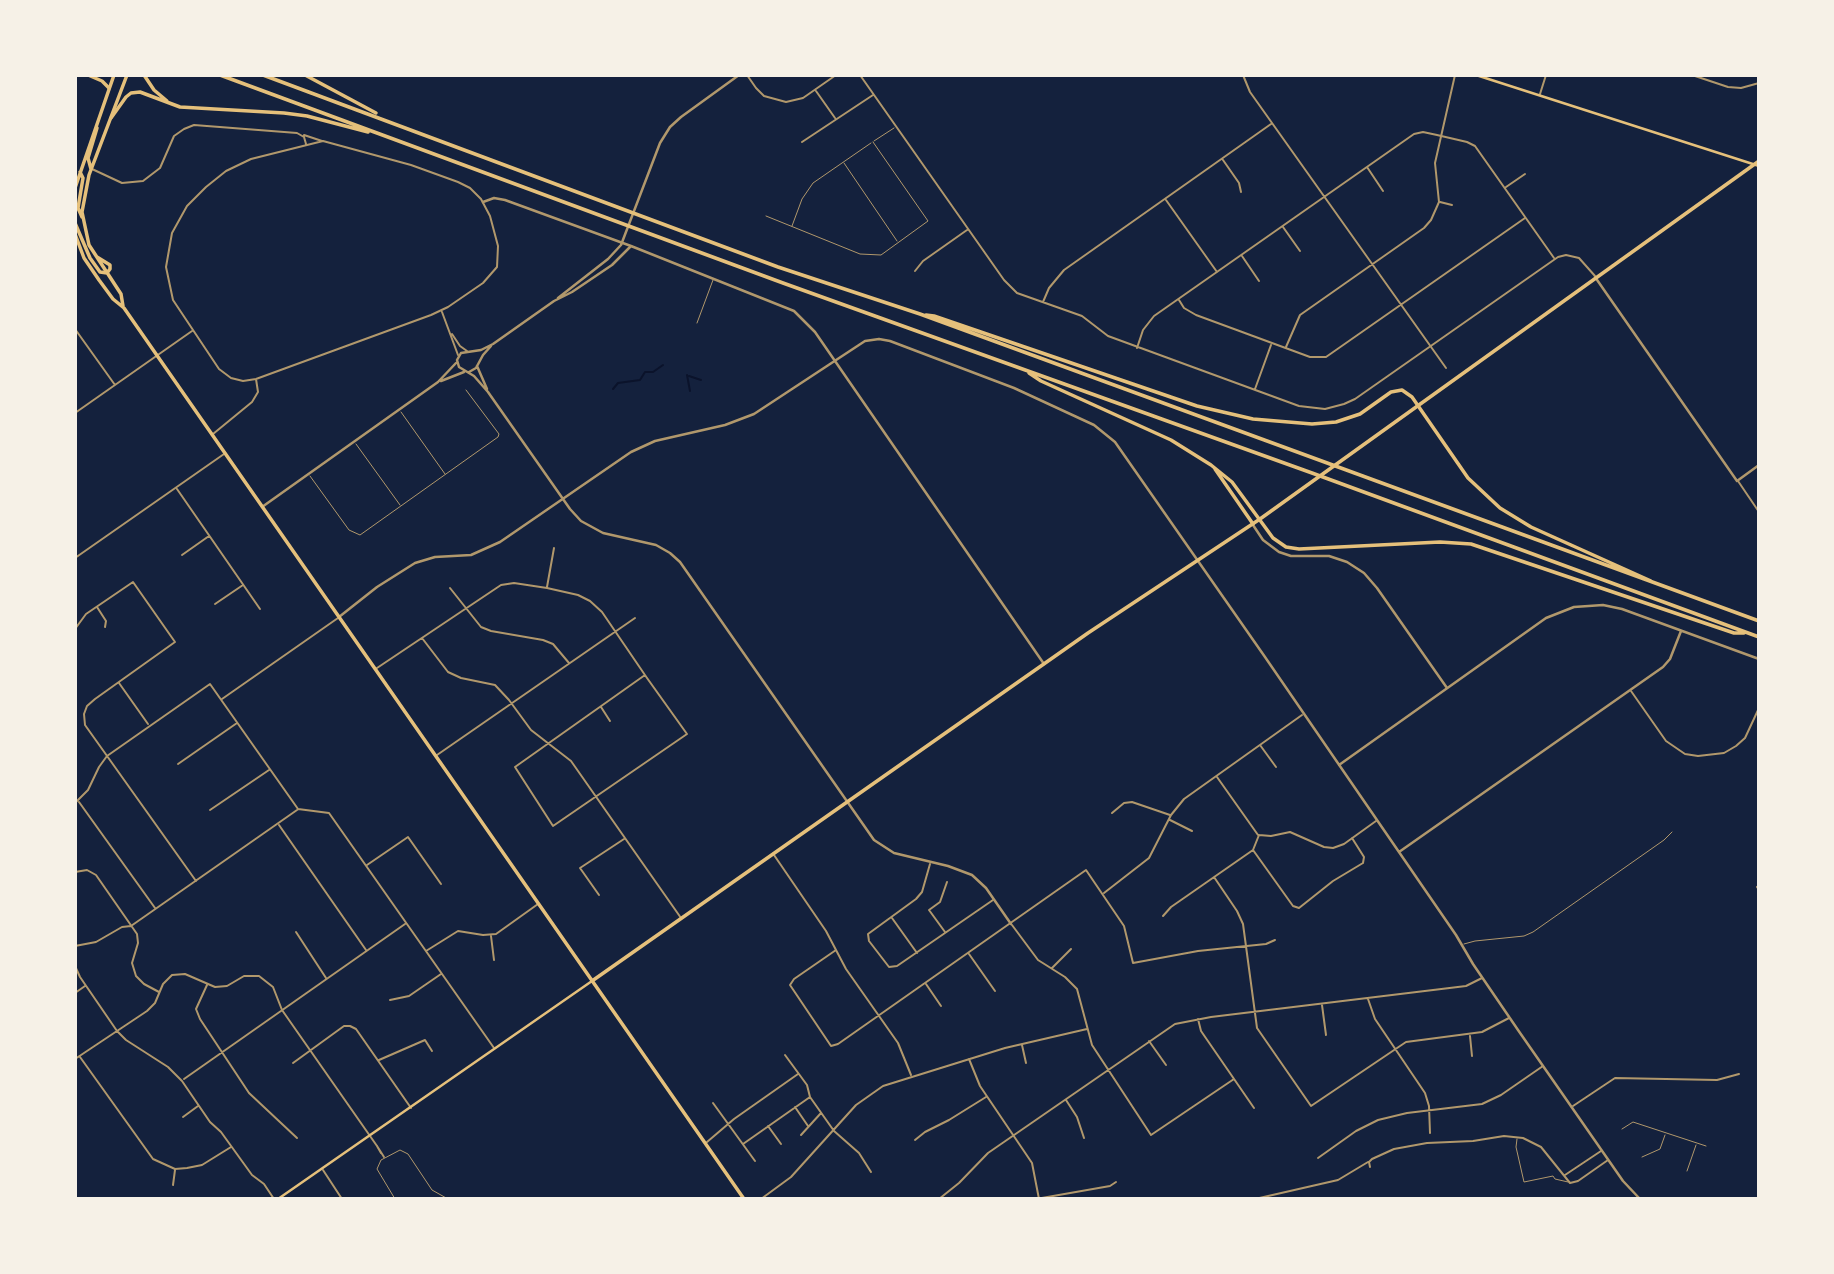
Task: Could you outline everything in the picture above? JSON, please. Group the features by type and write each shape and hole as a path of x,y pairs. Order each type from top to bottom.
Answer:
{"main road":[{"path":"88,75 102,81 109,89"},
{"path":"75,188 79,169 114,75"},
{"path":"82,219 84,192 91,169 127,75"},
{"path":"144,75 154,90 172,105"},
{"path":"220,75 1759,637"},
{"path":"263,75 778,267 920,314 1759,621"},
{"path":"305,75 390,121"},
{"path":"1476,75 1759,166"},
{"path":"111,118 131,93 140,92 172,105 296,114 390,138"},
{"path":"91,169 88,158 96,137 98,119"},
{"path":"276,1199 370,1137 1044,664 1303,489 1759,160"},
{"path":"79,169 83,178 78,208 86,238 121,294 124,308"},
{"path":"75,223 90,258 100,273 107,273"},
{"path":"75,234 90,267 113,299 124,308 744,1199"},
{"path":"920,314 934,316 1197,406 1244,418 1312,424 1336,422 1360,414 1399,389 1409,394 1468,478 1500,508 1531,527 1662,587"},
{"path":"1021,368 1041,381 1177,443 1232,482 1276,541 1291,548 1443,542 1478,546 1734,633 1749,634"},
{"path":"1214,468 1253,524"}],"street":[{"path":"438,382 462,353 481,350 493,344 554,301 616,252 627,235 661,141 669,128 739,75"},
{"path":"747,75 764,96 778,102 803,99 836,75"},
{"path":"860,75 968,229 1017,293 1082,316 1102,334 1137,348 1312,409 1344,404 1554,259 1566,255 1577,257 1595,277 1759,512"},
{"path":"1243,75 1250,92 1446,368"},
{"path":"1286,348 1300,315 1424,228 1435,213 1439,202 1435,163 1455,75"},
{"path":"1540,95 1546,75"},
{"path":"1692,75 1741,89 1759,83"},
{"path":"815,90 836,119"},
{"path":"802,142 874,94"},
{"path":"1042,302 1049,288 1064,271 1272,123"},
{"path":"91,169 122,183 144,181 159,169 174,136 194,125 302,135 397,161 453,180 470,188 483,202 498,246 497,267 483,283 442,311 256,379 243,381 228,376 219,369 174,303 166,273 168,247 179,218 206,187 230,169 247,160 323,141"},
{"path":"1137,348 1148,322 1178,299 1414,134 1423,132 1475,146 1554,259"},
{"path":"302,135 306,144"},
{"path":"1222,159 1241,192"},
{"path":"1366,167 1383,191"},
{"path":"1505,188 1525,174"},
{"path":"483,202 494,198 505,200 631,246 794,311 815,332 1044,664"},
{"path":"1166,199 1217,272"},
{"path":"1439,202 1452,205"},
{"path":"1178,299 1184,308 1196,315 1286,348 1317,358 1326,357 1526,218"},
{"path":"1283,226 1300,251"},
{"path":"915,271 923,261 968,229"},
{"path":"554,301 618,261 631,246"},
{"path":"1241,255 1259,281"},
{"path":"442,311 458,352 459,367 476,377 488,392 575,515 593,529 653,544 676,558 878,844 894,853 966,872 979,880 1032,955 1072,983 1077,989 1092,1045 1151,1135 1234,1079"},
{"path":"75,329 115,385"},
{"path":"75,413 193,331"},
{"path":"450,331 460,346 477,356 478,372 488,392"},
{"path":"221,699 339,617 377,587 415,563 435,557 471,555 489,548 615,461 642,447 672,436 725,425 754,414 859,344 876,339 897,343 998,381 1103,431 1115,442 1462,944 1482,978 1609,1160 1640,1199"},
{"path":"1255,390 1272,343"},
{"path":"262,507 438,382 457,373 473,371 493,344"},
{"path":"212,434 253,402 258,392 256,379"},
{"path":"75,558 225,453"},
{"path":"1737,481 1759,465"},
{"path":"176,488 260,609"},
{"path":"1253,524 1263,540 1279,552 1291,556 1329,556 1347,562 1364,573 1447,688"},
{"path":"182,555 209,536"},
{"path":"547,588 554,548"},
{"path":"75,629 86,614 133,582 175,642 87,706 84,714 85,726 196,881"},
{"path":"375,669 501,585 514,583 547,588 578,595 590,601 602,612 687,734 553,826 515,767 645,675"},
{"path":"215,604 243,584"},
{"path":"450,588 481,627 553,644 569,663"},
{"path":"97,607 106,621 105,627"},
{"path":"1339,765 1546,618 1574,607 1612,607 1759,659"},
{"path":"436,756 635,618"},
{"path":"1399,852 1663,667 1670,659 1681,631"},
{"path":"422,637 448,672 461,678 495,685 531,730 571,761 681,918"},
{"path":"119,682 149,726"},
{"path":"156,910 77,802 88,790 107,756 149,726 210,684 298,809"},
{"path":"1630,690 1666,741 1685,754 1698,756 1724,753 1735,746 1745,738 1759,708"},
{"path":"600,706 610,721"},
{"path":"1103,893 1149,858 1171,815 1184,799 1303,714"},
{"path":"178,764 238,723"},
{"path":"1260,744 1276,767"},
{"path":"210,810 270,769"},
{"path":"1215,775 1259,835 1271,836 1290,832 1324,847 1339,846 1377,820"},
{"path":"1112,813 1124,803 1132,802 1171,815"},
{"path":"75,946 96,942 122,927 131,926 298,809 329,813 495,1049"},
{"path":"1169,819 1192,831"},
{"path":"278,824 367,951"},
{"path":"1163,916 1171,907 1253,850 1259,835"},
{"path":"366,866 408,837 441,884"},
{"path":"599,895 580,868 625,838"},
{"path":"1253,850 1296,908 1365,860 1352,838"},
{"path":"773,853 902,1051 911,1076"},
{"path":"931,862 922,892 916,899 869,933 868,939 890,968 917,953 994,899"},
{"path":"75,872 91,870 131,926 139,938 132,963 134,970 144,984 159,992"},
{"path":"835,950 794,979 790,985 831,1046 879,1016 1086,870 1124,926 1133,963 1198,951 1266,944 1275,940"},
{"path":"1214,877 1241,917 1259,1032 1311,1106 1395,1048 1415,1041 1470,1035 1489,1030 1510,1018"},
{"path":"945,933 929,910 940,902 947,882"},
{"path":"426,951 458,931 491,935 502,931 538,904"},
{"path":"892,917 917,953"},
{"path":"182,1081 406,923"},
{"path":"296,932 327,979"},
{"path":"491,935 494,960"},
{"path":"1052,969 1071,949"},
{"path":"968,953 995,991"},
{"path":"75,966 117,1031 125,1040 168,1067 182,1081 252,1175 264,1184 276,1199"},
{"path":"75,1059 147,1011 155,1003 167,978 185,974 220,988 244,976 259,976 273,986 282,1010 384,1157"},
{"path":"390,1000 409,996 442,974"},
{"path":"939,1199 967,1176 979,1160 1175,1024 1198,1018 1466,986 1482,978"},
{"path":"925,984 941,1006"},
{"path":"207,985 196,1009 197,1014 249,1093 297,1138"},
{"path":"75,993 86,986"},
{"path":"1368,998 1371,1012 1425,1093 1430,1132"},
{"path":"1321,1003 1325,1035"},
{"path":"1198,1018 1201,1031 1254,1108"},
{"path":"293,1063 344,1026 350,1026 356,1030 411,1108"},
{"path":"761,1199 791,1177 869,1095 883,1086 1021,1044 1087,1030"},
{"path":"1470,1035 1472,1056"},
{"path":"378,1061 420,1041 427,1042 432,1051"},
{"path":"1149,1041 1166,1065"},
{"path":"1021,1044 1026,1063"},
{"path":"785,1055 807,1085 810,1097 834,1131 859,1153 871,1172"},
{"path":"80,1056 153,1158 175,1169 202,1165 232,1147"},
{"path":"969,1059 973,1073 986,1096 1032,1163 1038,1199 1110,1186 1116,1182"},
{"path":"1318,1158 1368,1125 1392,1115 1482,1104 1500,1095 1543,1065"},
{"path":"706,1144 734,1119 799,1074"},
{"path":"1572,1106 1615,1078 1717,1080 1739,1074"},
{"path":"915,1140 986,1096"},
{"path":"743,1144 810,1097"},
{"path":"1066,1099 1077,1117 1084,1138"},
{"path":"713,1103 755,1161"},
{"path":"183,1117 198,1105"},
{"path":"795,1106 809,1126"},
{"path":"800,1135 821,1113"},
{"path":"768,1126 781,1144"},
{"path":"1255,1199 1338,1180 1386,1152 1418,1144 1518,1137 1541,1147 1570,1183 1578,1181 1609,1160"},
{"path":"1565,1175 1602,1150"},
{"path":"1369,1162 1370,1167"},
{"path":"173,1185 175,1169"},
{"path":"322,1169 342,1199"}],"lane":[{"path":"792,226 806,191 813,183 896,126"},
{"path":"766,216 871,256 881,254 929,221 873,142"},
{"path":"843,162 898,242"},
{"path":"697,323 713,278"},
{"path":"309,474 349,530 360,535 498,437 499,434 466,390"},
{"path":"400,410 446,474"},
{"path":"354,442 400,506"},
{"path":"1462,944 1524,936 1533,932 1672,832"},
{"path":"1622,1129 1633,1122 1706,1146"},
{"path":"1643,1157 1660,1149 1665,1133"},
{"path":"1518,1137 1516,1147 1524,1182 1553,1176 1570,1183"},
{"path":"1686,1171 1696,1143"},
{"path":"396,1199 377,1172 378,1163 396,1150 405,1152 432,1190 448,1199"}],"waterway":[{"path":"613,389 618,383 640,380 645,372 653,372 663,365"},
{"path":"687,375 690,391"},
{"path":"689,376 701,380"}]}
